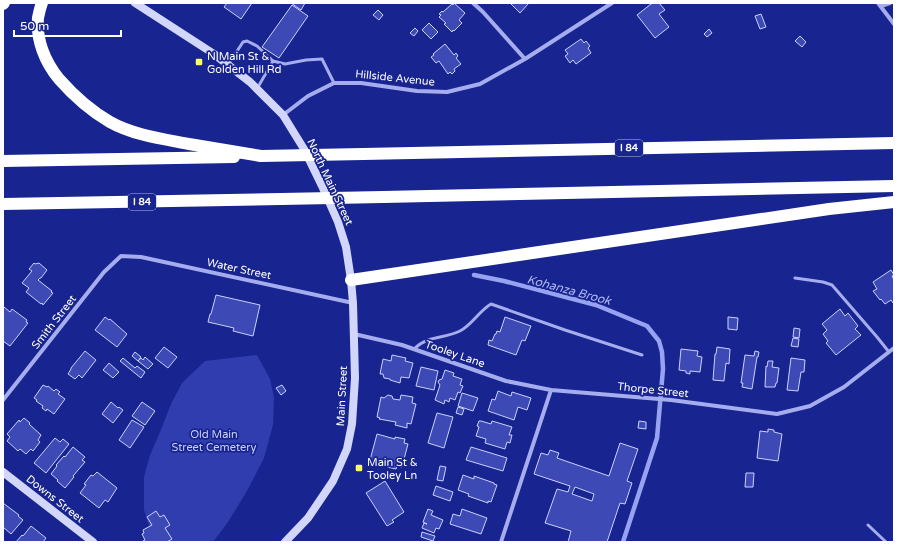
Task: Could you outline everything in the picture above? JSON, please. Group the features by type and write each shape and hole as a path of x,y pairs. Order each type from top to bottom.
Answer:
{"highway":[{"path":"42,3 38,16 38,34 44,55 54,73 70,91 90,109 112,123 135,132 165,139 261,156"},
{"name":"I 84","path":"3,161 894,143"},
{"name":"I 84","path":"3,204 894,186"},
{"path":"351,280 829,209 894,202"}],"main road":[{"name":"North Main Street","path":"135,3 214,54 257,88 283,115 304,149 338,222 346,247 351,280"},
{"path":"144,3 158,18"},
{"name":"Main Street","path":"285,542 308,518 333,481 347,449 353,417 355,378 351,280"},
{"name":"Downs Street","path":"3,472 93,542"}],"street":[{"path":"473,3 483,12 525,59"},
{"name":"Hillside Avenue","path":"283,115 308,96 334,83 361,83 417,91 448,92 480,84 525,59 612,3"},
{"path":"890,3 879,5 894,24"},
{"name":"Water Street","path":"120,256 141,257 353,303"},
{"name":"Smith Street","path":"3,400 104,272 120,256"},
{"name":"Tooley Lane","path":"354,334 402,345 506,381 551,390"},
{"name":"Thorpe Street","path":"551,390 667,399 777,414 810,406 844,386 894,349"},
{"path":"501,542 551,390"}],"lane":[{"path":"228,65 243,42 247,41 257,46 273,62 285,64 322,59 334,83"},
{"path":"257,88 273,62"},
{"path":"795,278 823,282 832,285 888,352"},
{"path":"414,349 419,343 461,331 491,304 642,355"},
{"path":"868,525 886,542"}],"green space":[{"name":"Old Main Street Cemetery","path":"257,355 270,379 274,398 273,425 264,458 247,491 228,522 213,542 154,542 144,510 144,477 150,455 171,404 182,383 205,361"}],"building":[{"path":"227,3 252,3 241,19 224,7"},
{"path":"291,3 305,3 301,10"},
{"path":"454,3 465,13 459,20 462,23 452,32 444,24 446,23 439,17 441,15 439,14"},
{"path":"510,3 529,3 520,13"},
{"path":"653,3 659,3 665,10 659,14 669,27 655,38 637,15"},
{"path":"292,5 308,16 279,58 262,47"},
{"path":"378,10 383,15 379,20 373,15"},
{"path":"761,14 766,27 760,29 755,16"},
{"path":"429,23 438,32 431,39 422,30"},
{"path":"415,28 418,31 414,36 410,33"},
{"path":"709,29 712,33 707,37 704,34"},
{"path":"800,36 806,42 802,47 795,41"},
{"path":"581,39 584,43 586,41 590,46 588,48 591,53 576,64 573,60 570,63 565,56 568,54 565,50"},
{"path":"445,44 454,55 456,53 458,56 456,58 461,64 454,69 455,71 452,74 450,72 448,74 439,61 436,63 431,57"},
{"path":"34,263 39,263 47,270 38,280 53,293 43,305 26,292 29,288 22,283 32,271 29,269"},
{"path":"891,270 894,275 892,276 894,280 894,303 891,300 885,304 873,291 877,289 873,282"},
{"path":"216,295 260,305 253,336 233,331 234,328 208,322"},
{"path":"4,307 10,312 12,309 27,320 26,322 28,323 10,346 3,341"},
{"path":"840,309 845,316 848,313 858,326 855,329 861,335 836,355 826,343 828,341 823,334 827,330 822,324"},
{"path":"105,317 109,320 110,319 127,334 117,347 95,330"},
{"path":"505,317 531,326 525,341 522,340 516,355 488,345 489,340 492,341 497,331 500,332"},
{"path":"728,317 738,318 737,330 728,329"},
{"path":"794,328 800,329 799,338 793,337"},
{"path":"793,338 799,339 798,347 791,346"},
{"path":"164,347 177,357 168,368 155,358"},
{"path":"717,347 730,349 729,364 726,363 724,381 713,380"},
{"path":"681,349 698,351 697,356 702,357 700,372 690,371 690,374 686,373 686,371 679,370"},
{"path":"85,351 96,360 82,378 79,375 75,379 68,374"},
{"path":"755,351 759,352 752,389 742,387 743,383 741,383 745,355 754,356"},
{"path":"135,352 141,357 138,361 132,356"},
{"path":"392,355 406,358 405,361 413,363 409,378 401,377 400,383 384,378 383,374 380,374 383,359 391,361"},
{"path":"145,357 153,364 148,369 138,361 141,358 143,360"},
{"path":"123,358 135,368 137,366 145,372 141,378 120,361"},
{"path":"791,358 805,360 804,372 801,372 798,391 787,390"},
{"path":"768,361 773,361 772,367 779,368 775,387 765,387 766,366 767,367"},
{"path":"109,363 119,372 113,378 103,370"},
{"path":"421,367 438,371 434,390 416,386"},
{"path":"445,370 454,373 453,376 462,379 460,385 463,386 460,393 458,392 455,400 450,398 449,402 445,400 444,404 435,400 440,385 438,382 442,379"},
{"path":"43,385 48,386 54,391 56,389 60,392 58,394 65,399 54,414 47,409 46,411 42,408 43,406 34,398"},
{"path":"282,385 286,391 281,395 276,388"},
{"path":"498,391 511,396 512,392 531,398 527,410 518,407 514,420 488,411 492,399 495,400"},
{"path":"462,393 478,398 473,411 458,406"},
{"path":"388,395 392,396 393,399 400,400 401,395 413,397 412,403 416,404 411,424 407,423 407,428 395,425 396,422 379,419 380,418 377,417 381,397 384,398"},
{"path":"111,402 123,410 113,423 102,414"},
{"path":"142,402 155,411 145,425 132,416"},
{"path":"458,407 464,409 462,415 456,413"},
{"path":"437,413 453,417 444,448 428,443"},
{"path":"24,418 41,435 38,440 40,442 33,451 31,449 26,454 20,449 18,451 7,441 10,437 7,434 19,420 20,422"},
{"path":"132,420 144,427 130,448 119,440"},
{"path":"479,421 491,424 492,421 512,427 509,435 512,435 510,443 507,442 505,449 485,443 486,439 476,436"},
{"path":"639,421 646,422 646,429 638,428"},
{"path":"768,429 782,434 778,461 757,458 760,431 768,432"},
{"path":"377,434 395,439 395,437 405,439 404,443 408,444 402,467 397,466 396,469 370,460"},
{"path":"55,438 60,442 63,439 69,444 46,473 34,463"},
{"path":"620,443 638,449 627,481 632,483 625,504 620,503 607,542 568,542 571,531 545,523 557,489 568,492 570,486 534,474 541,453 548,455 550,450 559,453 557,458 609,476","holes":["575,487 594,494 592,501 572,494"]},
{"path":"73,447 85,457 82,460 85,462 65,488 51,474 57,466 56,465"},
{"path":"471,447 507,458 503,471 466,460"},
{"path":"440,466 446,467 443,481 437,480"},
{"path":"97,472 117,488 108,502 105,500 99,508 80,493 86,485 84,484 91,475 93,476"},
{"path":"746,473 754,473 753,487 745,487"},
{"path":"463,475 474,479 474,476 497,485 491,502 488,501 488,503 468,496 469,494 458,490"},
{"path":"385,481 404,512 392,520 394,522 387,526 366,493"},
{"path":"436,486 453,492 450,501 433,495"},
{"path":"3,503 19,515 18,516 23,520 11,534 3,527"},
{"path":"428,509 433,511 431,515 443,520 439,529 436,528 434,533 422,528 424,523 427,524 423,522"},
{"path":"462,509 487,518 481,534 450,524 453,514 460,516"},
{"path":"156,511 160,517 164,515 170,525 165,528 172,539 167,542 144,542 143,541 145,540 142,534 144,533 143,530 152,525 147,517"},
{"path":"31,526 46,538 43,542 16,542 22,535 23,536"},
{"path":"422,532 435,536 433,541 421,537"}],"waterway":[{"name":"Kohanza Brook","path":"474,275 504,281 596,305 647,326 659,341 662,352 663,369 657,438 623,542"}],"place":[{"name":"N Main St & Golden Hill Rd","path":"199,62"},
{"name":"Main St & Tooley Ln","path":"359,468"}]}
